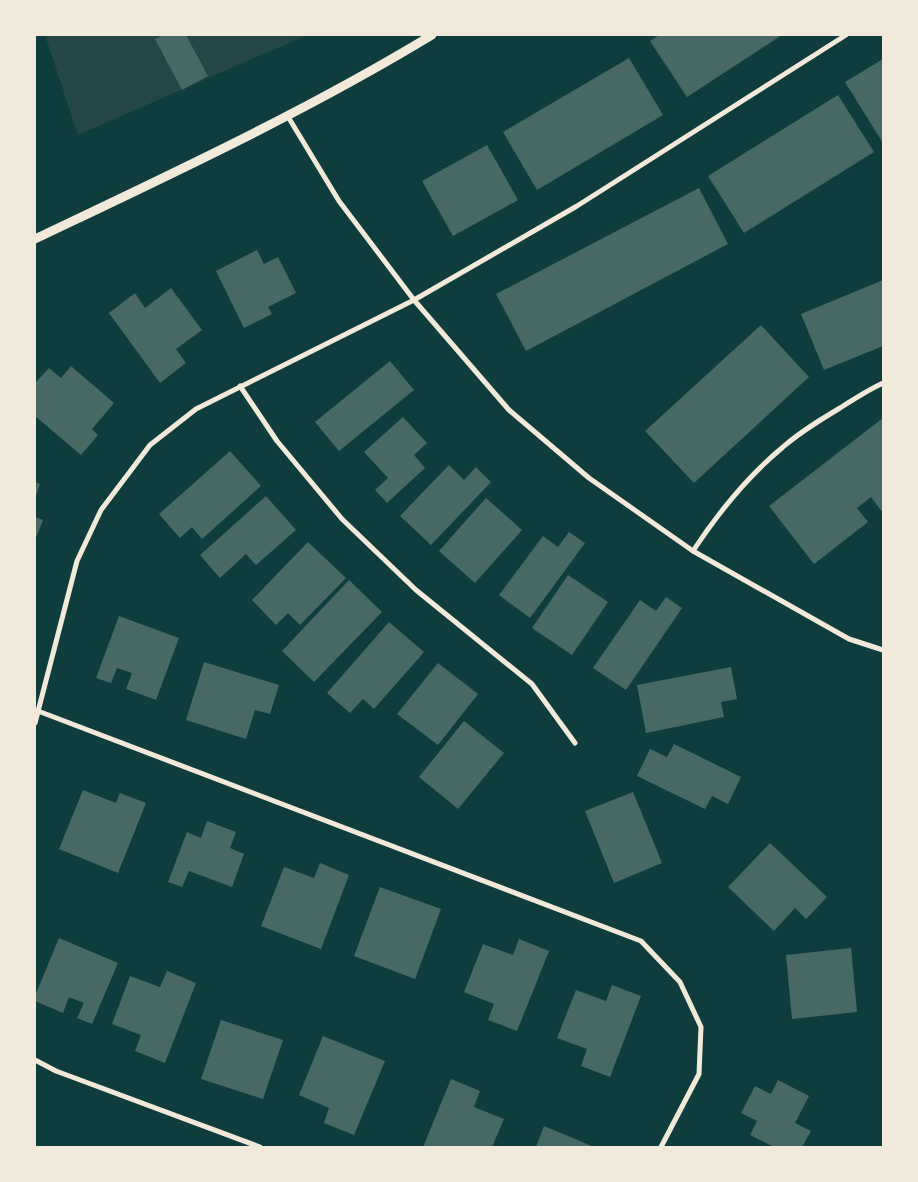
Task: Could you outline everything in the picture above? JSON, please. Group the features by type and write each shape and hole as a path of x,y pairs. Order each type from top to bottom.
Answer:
{"street":[{"path":"35,239 287,115 386,63 432,35"},
{"path":"35,723 77,561 101,510 150,445 196,409 414,300 577,206 846,35"},
{"path":"287,115 339,201 414,300 510,410 589,478 693,551 849,639 883,650"},
{"path":"693,551 719,514 783,446 818,421 883,383"},
{"path":"240,386 277,441 342,519 416,590 532,684 575,743"},
{"path":"38,711 642,941 680,982 701,1027 699,1074 661,1147"},
{"path":"35,1060 56,1071 260,1147"}],"shaded area":[{"path":"45,35 307,35 78,135"}],"building":[{"path":"164,35 186,35 208,76 182,90 155,39"},
{"path":"659,35 782,35 687,97 650,41"},
{"path":"629,58 663,115 537,190 503,132"},
{"path":"883,59 883,143 845,82"},
{"path":"838,95 874,152 744,233 708,176"},
{"path":"487,145 518,200 453,236 422,181"},
{"path":"699,188 728,244 526,351 496,294"},
{"path":"257,250 264,264 278,257 296,293 268,307 272,314 244,328 216,271"},
{"path":"883,280 883,346 824,370 801,314"},
{"path":"171,288 202,330 176,349 186,363 160,383 109,313 135,293 145,308"},
{"path":"761,325 809,377 694,483 645,431"},
{"path":"390,361 414,390 339,451 315,422"},
{"path":"71,366 114,403 92,429 98,435 81,455 35,416 35,383 49,368 61,378"},
{"path":"403,417 427,443 414,455 425,468 387,503 375,490 388,478 364,452"},
{"path":"883,418 883,513 871,497 857,508 868,522 814,564 769,506"},
{"path":"230,451 261,486 202,539 192,527 180,538 159,514"},
{"path":"449,465 464,480 476,467 491,482 431,545 400,516"},
{"path":"35,482 40,484 35,498"},
{"path":"266,496 296,530 256,565 246,554 220,578 200,555"},
{"path":"486,498 522,530 475,583 439,551"},
{"path":"35,517 43,520 35,540"},
{"path":"569,532 585,543 530,618 499,595 543,536 558,547"},
{"path":"308,542 346,578 300,625 288,613 276,625 252,600"},
{"path":"568,575 608,602 572,655 532,628"},
{"path":"349,580 382,612 314,682 282,651"},
{"path":"666,597 682,608 626,690 593,668 640,600 656,611"},
{"path":"119,616 179,638 156,700 126,689 132,673 117,668 111,683 96,678"},
{"path":"389,622 424,652 374,709 363,699 350,713 327,693"},
{"path":"204,662 279,685 270,714 255,710 246,739 186,720"},
{"path":"438,663 478,694 438,745 397,714"},
{"path":"731,667 737,699 721,702 724,717 646,733 637,685"},
{"path":"464,721 504,753 458,809 419,777"},
{"path":"674,744 741,777 728,804 712,796 705,809 637,776 650,749 667,757"},
{"path":"83,790 116,803 120,793 146,803 118,873 59,849"},
{"path":"633,792 662,863 614,883 585,811"},
{"path":"207,821 236,832 230,848 244,854 232,887 189,871 182,887 168,882 187,832 201,838"},
{"path":"770,843 827,897 806,919 795,908 774,931 728,887"},
{"path":"320,863 349,875 321,949 261,926 284,867 314,878"},
{"path":"380,887 441,909 415,979 354,956"},
{"path":"59,938 118,963 92,1024 77,1018 84,1003 69,997 63,1013 35,1001 35,996"},
{"path":"519,939 549,951 517,1031 488,1020 494,1004 464,992 483,944 513,955"},
{"path":"851,948 857,1012 792,1019 786,955"},
{"path":"167,971 196,983 165,1063 135,1051 141,1035 112,1024 130,976 160,987"},
{"path":"612,985 641,996 610,1077 581,1066 587,1049 557,1038 576,990 606,1001"},
{"path":"221,1020 283,1040 263,1099 201,1079"},
{"path":"323,1036 385,1061 354,1135 324,1123 329,1108 299,1095"},
{"path":"451,1079 480,1091 474,1107 504,1119 492,1147 423,1147"},
{"path":"778,1080 809,1096 795,1123 811,1131 802,1147 774,1147 750,1135 757,1121 741,1113 755,1086 771,1094"},
{"path":"544,1126 594,1147 536,1147"}]}
